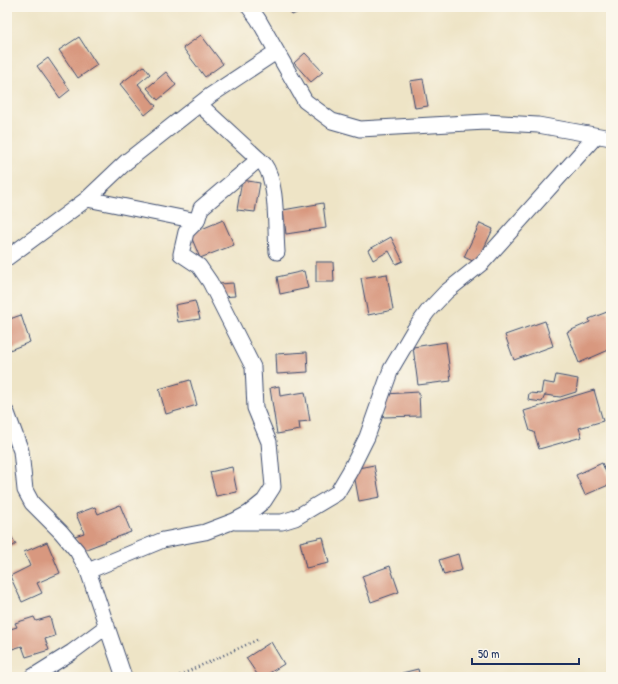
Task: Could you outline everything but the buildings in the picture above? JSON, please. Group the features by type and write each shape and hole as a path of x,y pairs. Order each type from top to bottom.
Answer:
{"street":[{"path":"249,7 305,101 320,114 343,125 360,129 501,123 538,125 604,137"},
{"path":"7,258 88,199 126,162 211,95 276,52"},
{"path":"200,105 259,159 268,170 273,188 277,252"},
{"path":"234,522 282,522 301,514 336,493 346,478 367,437 391,369 414,330 428,311 446,292 482,262 604,137"},
{"path":"88,571 163,540 205,532 234,522 257,507 268,496 273,487 269,442 255,408 253,367 210,282 199,266 181,254 186,232 197,221 201,208 259,159"},
{"path":"88,199 197,221"},
{"path":"7,413 21,451 25,490 32,503 73,546 88,571 124,677"},
{"path":"32,677 107,626"}],"path":[{"path":"176,677 259,639"}]}
